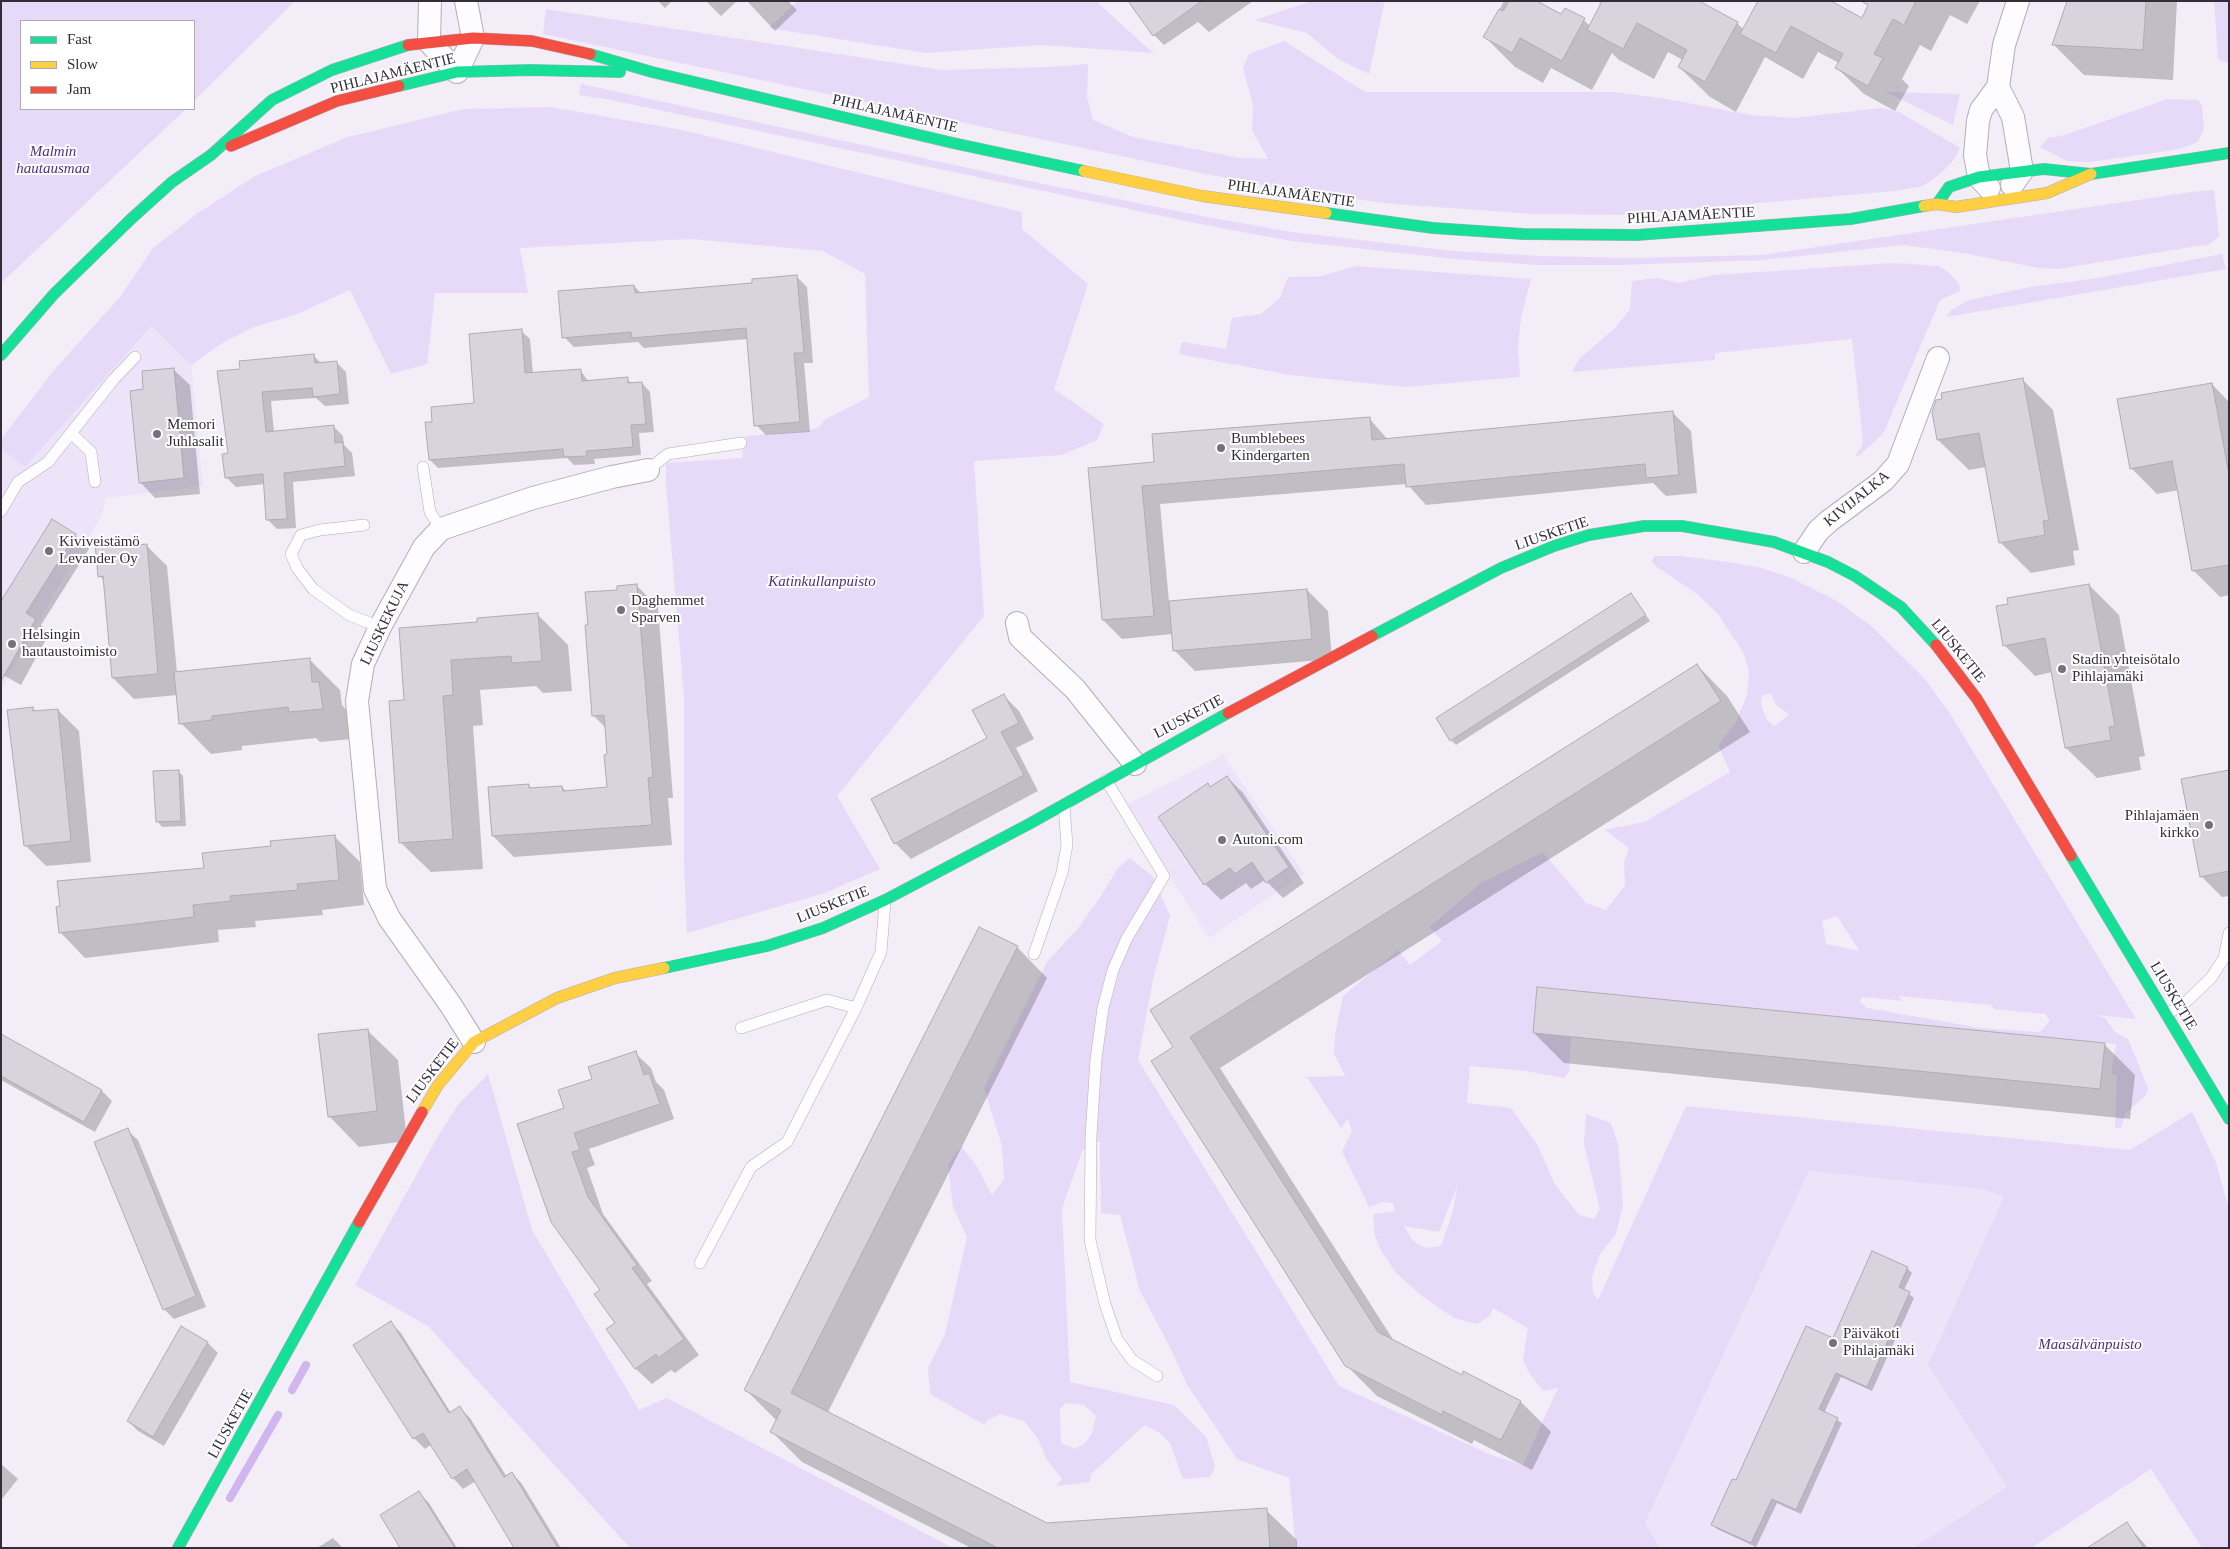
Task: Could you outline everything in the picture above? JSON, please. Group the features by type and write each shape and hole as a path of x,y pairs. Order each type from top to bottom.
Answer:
{"main road":[{"name":"PIHLAJAMÄENTIE","path":"1,355 54,294 131,218 172,182 211,155 272,100 332,70 402,46 473,38 532,41 568,47 652,72 953,143 1202,196 1433,228 1523,234 1638,235 1842,220 1937,204 1956,208 2047,194 2091,174"},
{"name":"PIHLAJAMÄENTIE","path":"211,155 337,101 457,72 530,70 652,72"},
{"name":"PIHLAJAMÄENTIE","path":"1937,204 1949,187 1978,177 2044,169 2091,174 2229,153"},
{"name":"LIUSKETIE","path":"185,1545 400,1148 438,1085 474,1042 557,998 607,980 767,946 823,928 885,900 1064,804 1134,764 1501,568 1554,546 1613,530 1644,526 1682,526 1774,542 1804,552 1855,576 1901,607 1944,653 1977,699 2229,1119"}],"street":[{"path":"430,1 428,42 457,72 473,38 466,1"},
{"path":"1998,86 2013,117 2022,171 2001,201 1978,177 1975,155 1978,121 1981,110 1998,86 2004,45 2018,1"},
{"name":"KIVIJALKA","path":"1804,552 1818,531 1883,481 1898,464 1938,358"},
{"name":"LIUSKEKUJA","path":"474,1042 450,1004 389,918 375,889 356,701 363,664 380,626 424,547 441,529 533,498 612,477 648,470"},
{"path":"1017,623 1020,637 1075,688 1134,764"}],"lane":[{"path":"1,511 18,482 48,462 114,379 136,357"},
{"path":"71,433 91,452 95,482"},
{"name":"LIUSKEKUJA","path":"648,470 668,454 741,443"},
{"path":"423,467 430,512 441,529"},
{"path":"364,525 320,530 301,535 291,554 297,568 313,589 349,614 380,626"},
{"path":"1106,780 1164,876 1127,938 1113,970 1103,1008 1096,1059 1092,1126 1090,1240 1105,1304 1118,1339 1132,1360 1157,1376"},
{"path":"1034,954 1062,873 1067,845 1064,804"},
{"path":"700,1263 752,1167 787,1142 856,1008 881,952 885,900"},
{"path":"2166,1015 2187,1001 2211,978 2224,958 2229,933"},
{"path":"741,1028 827,1000 856,1008"}],"shaded area":[{"path":"153,326 191,365 203,486 106,498 101,517 53,596 1,690 1,449 25,467"},
{"path":"1223,755 1304,874 1209,938 1124,806"},
{"name":"Päiväkoti Pihlajamäki","path":"1809,1171 1981,1189 2004,1196 1928,1365 2007,1487 1913,1548 1660,1548 1645,1523"}],"green space":[{"name":"Malmin hautausmaa","path":"1,1 295,1 195,100 195,20 20,20 20,110 185,110 1,283"},
{"path":"797,1 1096,1 1153,53 1042,45 926,53 769,28"},
{"path":"1312,1 1385,1 1369,74 1338,59 1307,33 1255,20"},
{"path":"2214,1 2229,1 2229,64 2218,59"},
{"path":"546,9 942,70 1088,64 1087,97 1093,120 1133,137 1240,158 1268,159 1252,130 1253,105 1243,68 1249,54 1284,41 1365,92 1613,92 1661,98 1751,115 1794,118 1881,108 1899,112 1960,148 1953,161 1939,175 1923,186 1894,191 1625,215 1534,214 1393,204 1299,192 1206,174 543,34"},
{"path":"581,84 1024,180 1207,217 1292,232 1453,251 1541,256 1632,258 1762,255 2214,190 2219,236 2210,244 2058,269 2039,268 1963,253 1904,245 1762,260 1621,265 1537,265 1454,259 1292,241 1205,225 611,100 579,95"},
{"path":"1886,92 1960,94 1953,125"},
{"path":"2168,99 2198,100 2202,106 2204,128 2198,142 2180,149 2091,162 2067,161 2040,147 2048,138 2062,136"},
{"name":"Katinkullanpuisto","path":"550,107 682,130 1022,212 1022,229 1088,284 1054,389 1104,424 1097,440 1062,455 974,461 984,616 837,796 880,869 822,894 687,933 684,862 684,696 666,484 666,463 742,458 745,436 808,431 819,427 824,420 869,397 865,274 823,251 690,239 520,248 528,293 435,293 427,364 391,374 350,290 297,314 254,327 224,342 191,365 152,326 25,467 1,449 1,439 55,369 120,297 153,248 198,213 255,176 348,137 463,109"},
{"path":"2222,254 2226,269 1946,317 1951,310 1969,300 2031,287 2098,278"},
{"path":"1893,263 1939,266 1948,272 1959,284 1960,291 1940,300 1883,434 1860,455 1855,456 1861,448 1863,441 1852,339 1715,353 1715,360 1572,372 1579,359 1616,327 1630,309 1632,281 1658,278 1678,283 1715,275"},
{"path":"1356,266 1531,279 1521,317 1518,347 1520,377 1405,387 1290,375 1179,354 1182,342 1226,349 1232,318 1261,314 1280,298 1288,277 1321,276"},
{"name":"Maasälvänpuisto","path":"1654,556 1680,556 1762,568 1791,578 1837,601 1870,625 1924,678 1949,712 2136,1019 2096,1015 2105,1018 2115,1032 2128,1039 2148,1088 2146,1095 2125,1114 2121,1128 2115,1127 2117,1076 2111,1074 2116,1044 1537,987 1533,1033 1571,1037 1569,1071 1565,1078 1526,1071 1470,1066 1467,1103 1511,1108 1538,1146 1554,1183 1579,1215 1594,1219 1600,1209 1584,1144 1586,1114 1611,1123 1618,1144 1623,1205 1616,1234 1600,1254 1592,1277 1593,1293 1598,1300 1686,1106 2130,1150 2192,1112 2216,1163 2229,1209 2229,1548 2202,1548 2151,1469 2031,1548 1913,1548 2007,1487 1928,1365 2004,1196 1981,1189 1809,1171 1645,1523 1660,1548 1296,1548 1289,1478 1237,1459 1186,1383 1172,1351 1140,1291 1120,1215 1101,1213 1100,1141 1082,1151 1062,1209 1070,1382 1174,1405 1206,1437 1215,1466 1210,1477 1183,1479 1170,1443 1160,1433 1145,1425 1091,1474 1090,1482 1056,1486 1062,1479 1047,1460 1038,1439 1024,1421 1000,1414 986,1421 985,1425 930,1394 928,1368 945,1334 967,1237 953,1207 948,1165 961,1146 976,1165 992,1195 1004,1179 1002,1146 984,1088 1047,962 1079,927 1118,868 1130,858 1153,877 1170,916 1153,979 1138,1060 1339,1386 1496,1457 1523,1465 1558,1388 1543,1391 1528,1371 1523,1359 1528,1328 1493,1308 1490,1316 1477,1324 1454,1318 1422,1296 1396,1273 1381,1250 1375,1236 1373,1214 1395,1211 1393,1203 1383,1202 1369,1207 1342,1151 1352,1131 1348,1119 1341,1128 1307,1077 1345,1076 1334,1053 1335,1035 1343,996 1398,950 1410,965 1442,941 1429,927 1481,883 1543,852 1586,903 1606,910 1625,885 1624,862 1629,848 1605,830 1644,822 1730,772 1718,745 1735,724 1747,695 1749,671 1743,652 1717,613 1696,593 1652,562","holes":["1771,694 1776,705 1789,715 1774,726 1767,720 1761,705 1762,695","1837,916 1859,951 1826,944 1822,921","1899,996 1991,1005 1994,1009 2045,1014 2050,1021 2040,1032 1980,1028 1867,1008 1860,1002 1862,997 1903,1001","1458,1184 1453,1211 1441,1246 1425,1248 1412,1240 1404,1226 1439,1232","1066,1403 1084,1405 1096,1416 1092,1433 1085,1443 1075,1449 1061,1443 1060,1409"]},
{"path":"488,1074 532,1230 639,1410 667,1398 953,1548 630,1548 428,1326 355,1285 438,1136 458,1105"}],"building":[{"path":"1128,1 1202,1 1153,36"},
{"path":"1509,1 1537,1 1561,14 1565,8 1585,18 1562,61 1520,38 1512,53 1483,37 1499,9 1503,11"},
{"path":"1598,1 1699,1 1738,22 1705,82 1678,67 1687,50 1637,23 1623,49 1587,30 1601,3"},
{"path":"1758,1 1831,1 1862,18 1868,5 1861,1 1916,1 1904,25 1893,19 1874,54 1883,58 1868,86 1835,68 1843,54 1791,26 1776,53 1740,34"},
{"path":"2067,1 2146,1 2143,50 2052,45"},
{"path":"797,275 804,353 794,353 800,422 754,426 746,328 632,338 631,332 562,338 558,291 634,285 635,293 752,283 752,279"},
{"path":"522,329 525,373 581,369 582,381 628,377 628,383 642,382 646,424 631,425 633,447 586,451 587,456 564,457 563,449 429,460 425,422 432,422 431,407 474,403 469,334"},
{"path":"314,354 315,363 337,361 340,394 313,397 312,388 262,392 266,432 334,425 335,443 343,442 345,466 284,473 287,519 266,520 263,474 225,478 222,454 228,453 217,371 240,369 239,361"},
{"name":"Memori Juhlasalit","path":"174,368 184,478 139,483 130,391 143,389 142,371"},
{"path":"2023,378 2049,520 2043,521 2045,535 1999,543 1979,433 1937,440 1932,412 1936,400 1942,399 1941,393"},
{"path":"2212,383 2229,474 2229,565 2192,571 2172,461 2130,469 2117,399"},
{"path":"1673,411 1679,475 1646,478 1645,464 1406,487 1404,464 1142,486 1154,616 1102,620 1088,468 1154,462 1152,434 1370,417 1372,440"},
{"path":"52,519 76,534 26,613 36,619 1,681 1,601"},
{"path":"124,541 124,546 147,544 158,674 112,678 103,576 98,577 95,543"},
{"path":"637,584 653,777 648,778 652,825 492,836 488,787 529,784 529,788 562,786 563,791 607,787 604,755 607,754 604,715 592,716 585,625 588,625 585,592 617,590 617,586"},
{"path":"2089,584 2115,726 2109,727 2111,740 2065,748 2045,638 2003,646 1996,606 2008,604 2007,598"},
{"path":"1307,589 1312,639 1173,651 1169,601"},
{"path":"1631,593 1646,615 1450,741 1436,718"},
{"path":"538,613 542,661 512,663 511,656 451,660 453,695 443,696 453,839 399,843 389,701 404,700 399,628 477,622 477,618"},
{"path":"310,658 312,682 319,682 323,709 289,712 288,707 212,716 212,720 179,724 174,672"},
{"path":"1697,664 1721,701 1190,1037 1378,1332 1462,1375 1463,1371 1521,1401 1501,1440 1443,1411 1442,1415 1345,1366 1151,1061 1173,1047 1150,1010"},
{"path":"1004,694 1019,723 1001,732 1024,775 894,844 871,799 987,738 972,710"},
{"path":"33,707 33,711 58,709 71,841 24,846 7,710"},
{"path":"179,770 181,821 156,822 153,771"},
{"name":"Pihlajamäen kirkko","path":"2229,770 2229,871 2200,877 2181,779"},
{"name":"Autoni.com","path":"1227,776 1289,867 1266,883 1252,862 1235,874 1230,868 1204,885 1158,817 1208,783 1210,787"},
{"path":"335,835 339,880 297,884 298,890 230,896 231,901 193,905 194,917 59,933 56,907 60,906 57,881 204,868 202,853 271,846 270,841"},
{"path":"979,927 1018,946 791,1393 1047,1523 1267,1508 1270,1548 998,1548 770,1432 781,1410 744,1390"},
{"path":"1537,987 2105,1043 2100,1089 1533,1033"},
{"path":"368,1029 377,1111 328,1117 318,1034"},
{"path":"1,1034 102,1090 84,1122 1,1076"},
{"path":"636,1051 644,1075 649,1073 660,1104 574,1133 580,1150 572,1152 588,1197 637,1265 632,1268 684,1339 658,1358 656,1354 635,1369 606,1329 615,1323 594,1294 600,1290 551,1222 517,1124 564,1108 558,1090 592,1079 588,1067"},
{"path":"128,1128 196,1296 163,1310 94,1142"},
{"path":"1872,1251 1908,1267 1899,1287 1910,1292 1867,1387 1836,1373 1819,1409 1838,1418 1796,1510 1772,1499 1751,1543 1711,1525 1732,1479 1736,1480 1806,1326 1833,1338"},
{"path":"391,1321 449,1413 460,1406 504,1477 512,1472 558,1548 514,1548 467,1469 452,1479 423,1433 413,1439 353,1345"},
{"path":"181,1326 208,1342 153,1437 127,1421"},
{"path":"419,1491 455,1548 400,1548 380,1515"},
{"path":"2127,1522 2144,1548 2087,1548"}],"waterway":[{"path":"292,1390 306,1365"},
{"path":"230,1498 278,1415"}],"traffic: fast":[{"path":"1,355 54,294 131,219 172,182 211,155 272,100 332,70 408,45"},
{"path":"590,54 652,72 953,143 1084,171"},
{"path":"399,86 457,72 530,70 620,72"},
{"path":"1937,204 1949,187 1979,177 2044,169 2091,174 2229,153"},
{"path":"1326,213 1433,228 1523,234 1637,235 1851,219 1924,206"},
{"path":"1372,636 1501,568 1554,546 1589,535 1644,526 1682,526 1774,542 1828,562 1855,576 1901,607 1936,645"},
{"path":"664,968 767,946 823,928 885,900 1029,824 1228,713"},
{"path":"2071,856 2229,1119"},
{"path":"178,1548 359,1222"}],"traffic: slow":[{"path":"1084,171 1202,196 1326,213"},
{"path":"1924,206 1937,204 1956,207 2047,193 2091,174"},
{"path":"422,1112 438,1085 474,1042 557,998 615,978 664,968"}],"traffic: jam":[{"path":"408,45 473,38 532,41 590,54"},
{"path":"231,146 337,101 399,86"},
{"path":"1228,713 1372,636"},
{"path":"1936,645 1977,699 2071,856"},
{"path":"359,1222 422,1112"}],"place":[{"name":"Memori Juhlasalit","path":"157,434"},
{"name":"Bumblebees Kindergarten","path":"1221,448"},
{"name":"Kiviveistämö Levander Oy","path":"49,551"},
{"name":"Daghemmet Sparven","path":"621,610"},
{"name":"Helsingin hautaustoimisto","path":"12,644"},
{"name":"Stadin yhteisötalo Pihlajamäki","path":"2062,669"},
{"name":"Pihlajamäen kirkko","path":"2209,825"},
{"name":"Autoni.com","path":"1222,840"},
{"name":"Päiväkoti Pihlajamäki","path":"1833,1343"}]}
